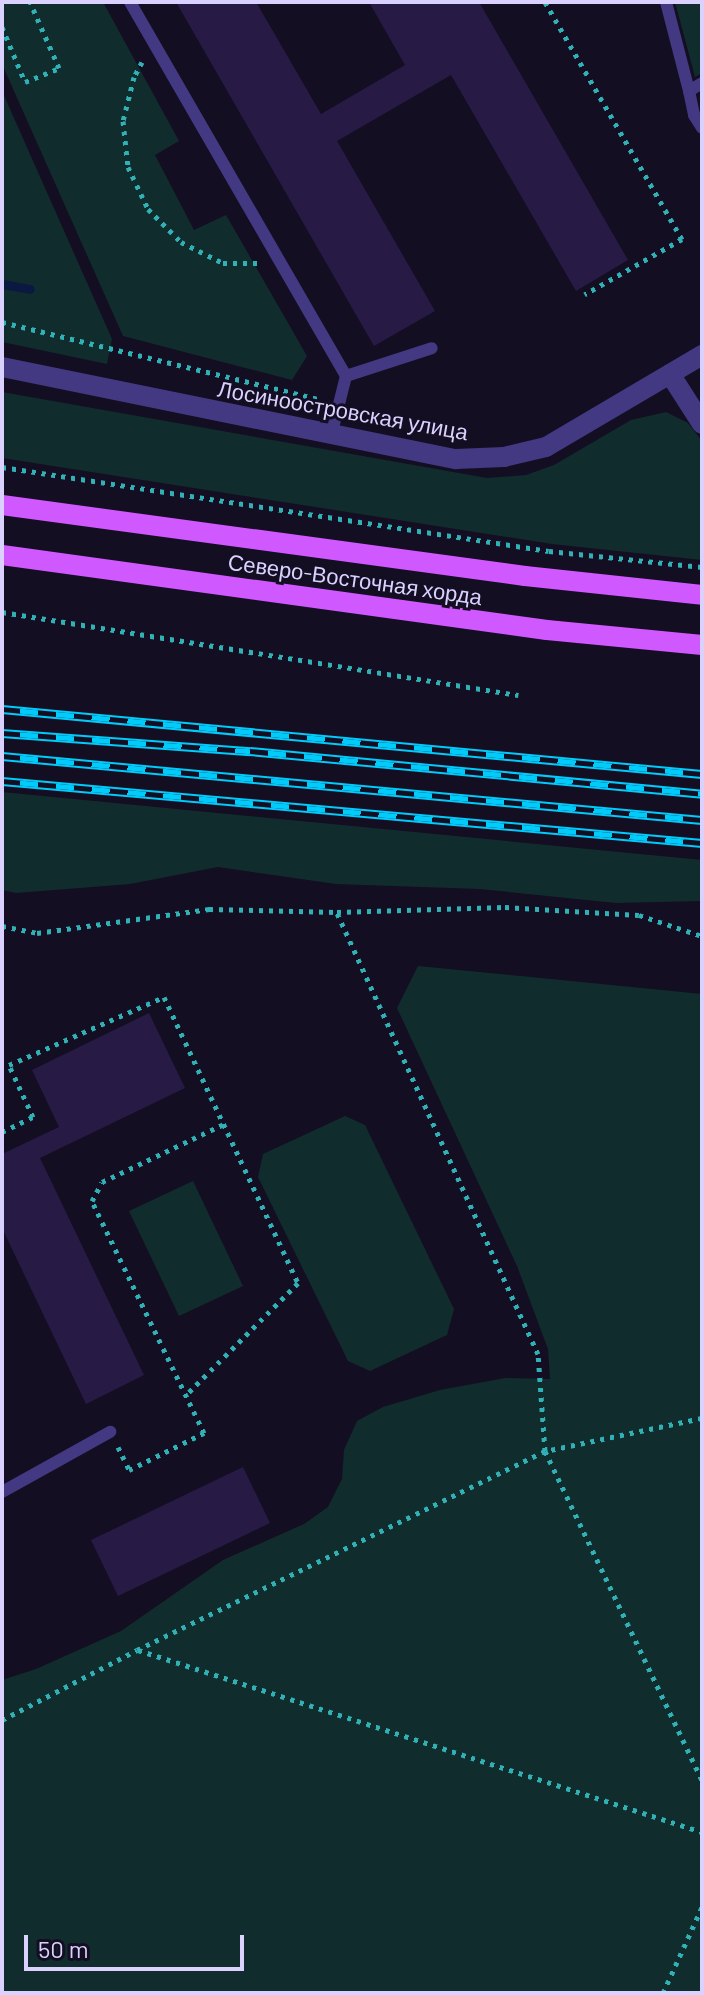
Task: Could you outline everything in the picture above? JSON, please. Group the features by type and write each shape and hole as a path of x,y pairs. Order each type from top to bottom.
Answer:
{"main road":[{"name":"Северо-Восточная хорда","path":"2,505 525,576 702,595"},
{"name":"Северо-Восточная хорда","path":"2,555 547,630 702,645"}],"street":[{"name":"Лосиноостровская улица","path":"2,367 456,459 504,457 546,447 702,355"},
{"path":"670,374 702,424"}],"lane":[{"path":"130,2 346,376 331,436"},
{"path":"666,2 694,115 702,128"},
{"path":"689,91 702,83"},
{"path":"346,376 432,348"},
{"path":"2,1492 110,1432"}],"path":[{"path":"2,27 25,82 59,68 30,2"},
{"path":"545,2 682,239 585,294"},
{"path":"154,43 134,77 123,121 128,167 148,209 181,242 223,263 281,264"},
{"path":"2,322 337,404"},
{"path":"2,467 549,551 702,567"},
{"path":"2,612 518,695"},
{"path":"2,926 37,933 209,909 337,912 505,907 639,915 702,936"},
{"path":"337,912 538,1354 545,1451 702,1780"},
{"path":"2,1132 33,1117 9,1065 164,997 298,1283 186,1395"},
{"path":"110,1432 129,1470 204,1433 92,1201 102,1182 224,1124"},
{"path":"2,1720 137,1650 545,1451 702,1418"},
{"path":"137,1650 702,1832"},
{"path":"663,1993 702,1907"}],"green space":[{"path":"2,2 103,2 179,141 155,155 194,230 226,215 307,356 292,380 123,336 2,64"},
{"path":"675,2 702,2 702,73 695,77"},
{"path":"2,91 112,339 107,364 2,342"},
{"path":"2,392 487,478 526,475 554,465 631,420 666,412 688,423 702,441 702,560 552,544 2,458"},
{"path":"2,792 702,860 702,901 616,903 480,889 336,884 218,867 130,884 16,893 2,890"},
{"path":"418,966 702,994 702,1993 2,1993 2,1680 36,1669 121,1631 223,1560 304,1524 328,1507 342,1479 344,1450 357,1421 383,1407 440,1390 505,1378 550,1379 548,1349 517,1266 397,1008"},
{"path":"345,1116 365,1125 454,1309 447,1335 370,1371 348,1361 258,1177 263,1154"},
{"path":"193,1181 243,1286 179,1316 129,1211"}],"building":[{"path":"176,2 256,2 321,114 405,65 369,2 479,2 628,260 576,291 451,75 337,141 435,311 374,346"},
{"path":"149,1013 185,1088 40,1158 144,1375 86,1404 2,1228 2,1154 59,1127 32,1070"},
{"path":"243,1467 270,1523 118,1596 91,1540"}],"waterway":[{"path":"2,284 30,289"}],"railway":[{"path":"2,709 702,774"},
{"path":"2,733 250,751 702,794"},
{"path":"2,756 702,820"},
{"path":"2,781 702,843"}]}
